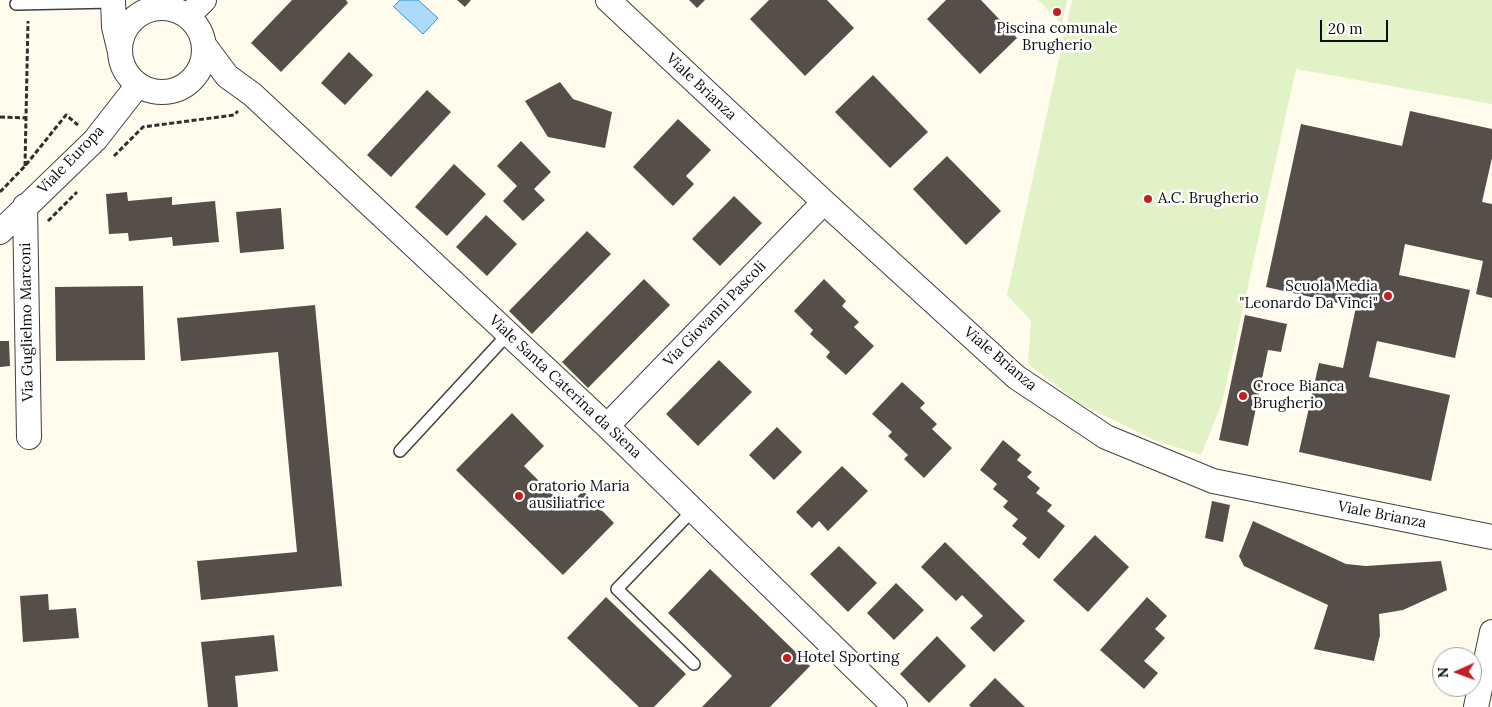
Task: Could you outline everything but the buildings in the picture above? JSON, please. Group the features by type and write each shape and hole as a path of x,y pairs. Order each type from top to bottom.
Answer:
{"street":[{"name":"Viale Brianza","path":"608,0 824,202 1016,377 1106,438 1213,481 1492,537"},
{"path":"113,1 114,27 121,60 125,69 138,85 164,92 227,76"},
{"path":"120,50 125,29 140,13 144,5 196,8 196,24 204,45 202,65 197,74 181,88"},
{"name":"Viale Santa Caterina da Siena","path":"204,45 227,76 253,94 607,426 895,707"},
{"name":"Viale Europa","path":"0,232 95,140 138,85"},
{"name":"Via Giovanni Pascoli","path":"607,426 824,202"},
{"name":"Via Guglielmo Marconi","path":"25,206 29,438"},
{"path":"1476,707 1492,632"}],"lane":[{"path":"16,4 113,1"},
{"path":"400,451 508,334"},
{"path":"693,510 617,589 694,664"}],"path":[{"path":"25,166 28,20"},
{"path":"113,157 143,127 234,116 253,94"},
{"path":"0,117 26,118"},
{"path":"26,243 80,190"}],"green space":[{"name":"Piscina comunale Brugherio","path":"1038,0 1067,0 1062,24"},
{"name":"A.C. Brugherio","path":"1072,0 1492,0 1492,104 1296,69 1222,403 1201,455 1154,440 1079,403 1028,364 1031,321 1007,295"}],"water":[{"path":"400,0 418,0 438,18 423,34 394,7"}],"place":[{"name":"Piscina comunale Brugherio","path":"1057,12"},
{"name":"A.C. Brugherio","path":"1148,199"},
{"name":"Scuola Media \"Leonardo Da Vinci\"","path":"1388,296"},
{"name":"Croce Bianca Brugherio","path":"1243,396"},
{"name":"oratorio Maria ausiliatrice","path":"519,496"},
{"name":"Hotel Sporting","path":"787,658"}]}
